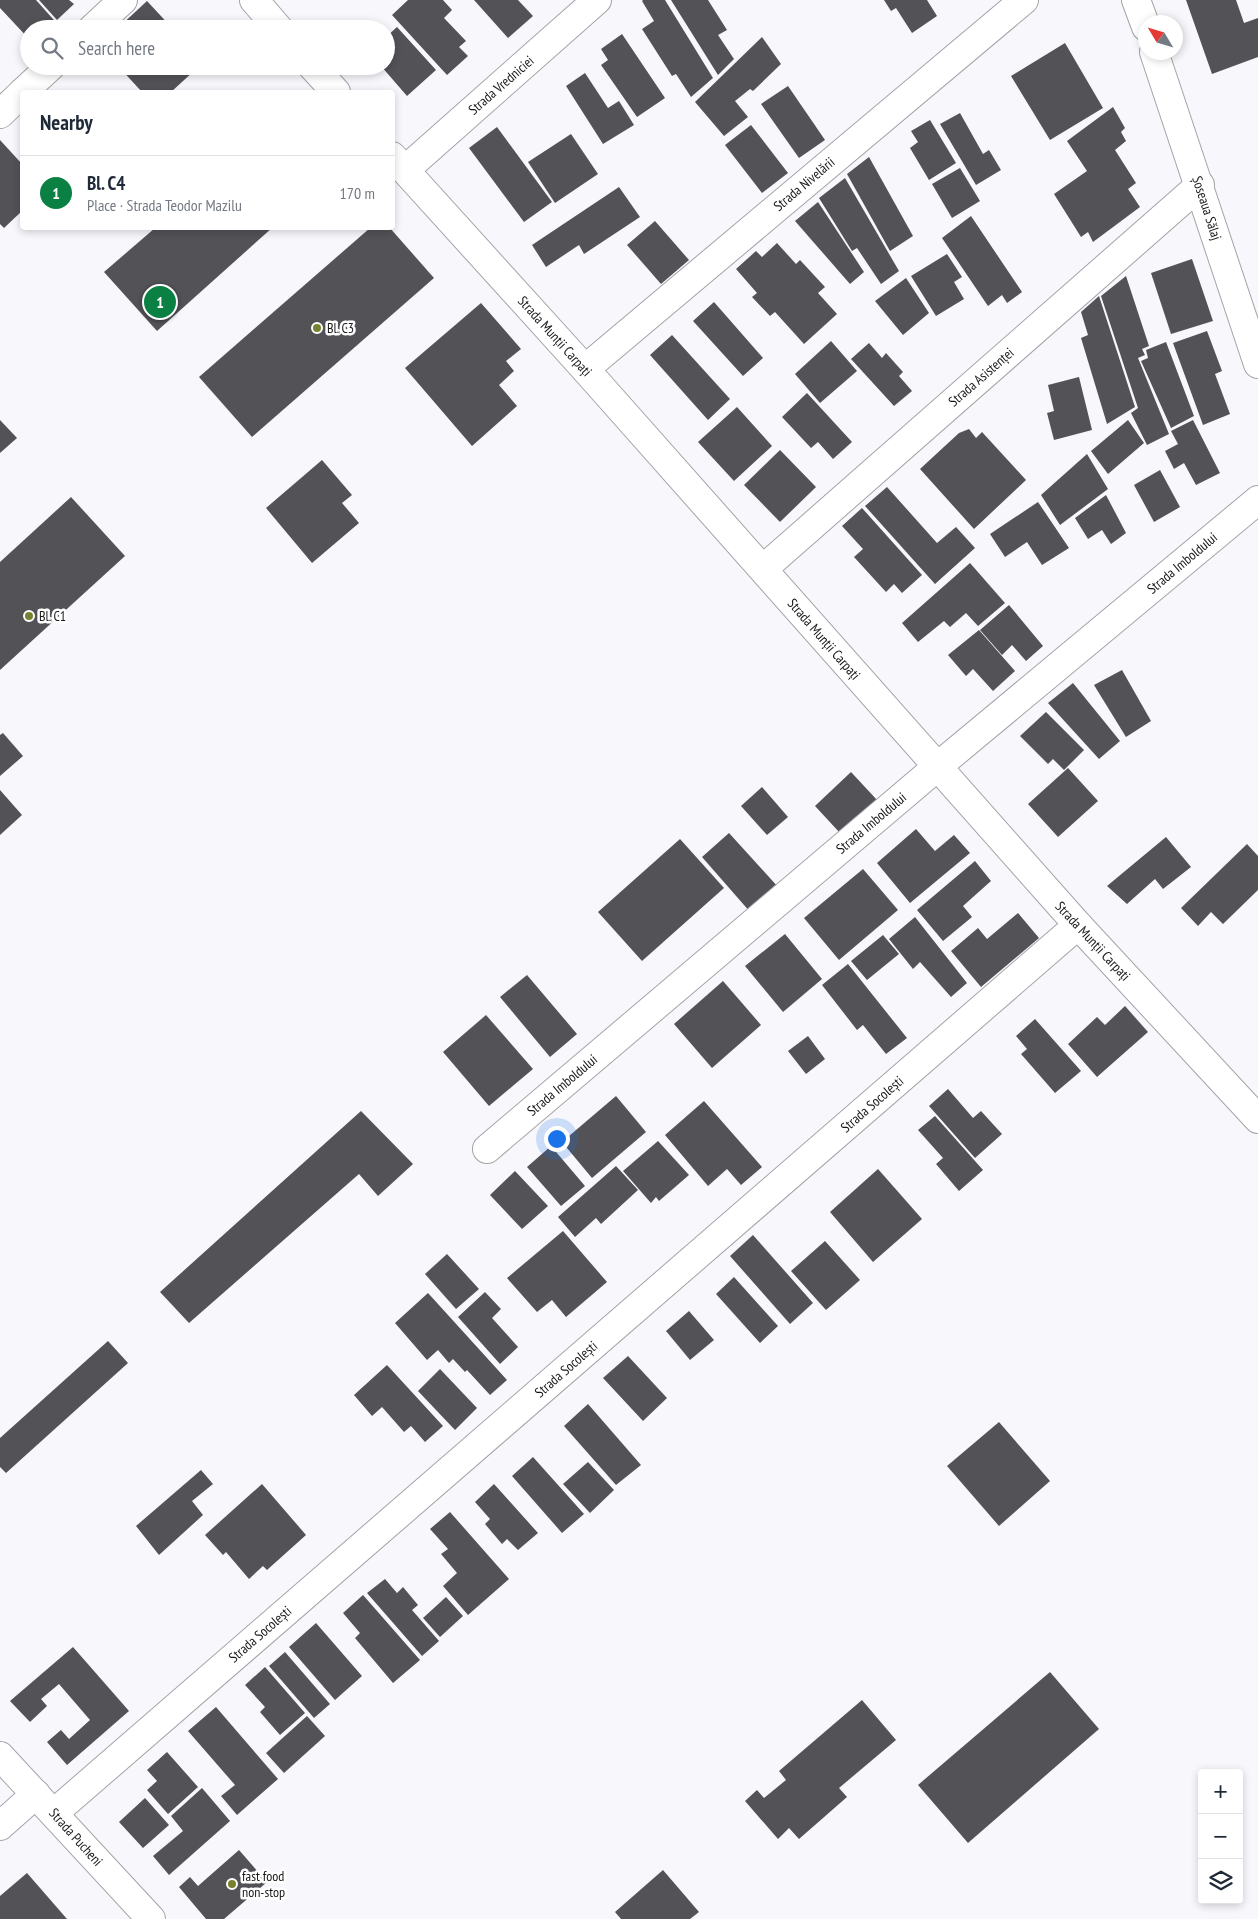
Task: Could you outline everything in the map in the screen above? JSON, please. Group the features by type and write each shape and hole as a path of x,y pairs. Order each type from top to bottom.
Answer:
{"street":[{"path":"101,20 122,0"},
{"path":"254,0 271,20"},
{"name":"Strada Vredniciei","path":"399,163 597,0"},
{"name":"Strada Nivelării","path":"585,369 1024,0"},
{"path":"1136,0 1142,15"},
{"name":"Șoseaua Sălaj","path":"1157,60 1200,185 1258,364"},
{"path":"26,90 42,75"},
{"path":"320,75 334,90"},
{"path":"0,114 20,96"},
{"name":"Strada Munții Carpați","path":"399,163 585,369 1078,925 1258,1119"},
{"name":"Strada Asistenței","path":"762,569 1200,185"},
{"name":"Strada Imboldului","path":"487,1149 937,767 1258,500"},
{"name":"Strada Socolești","path":"0,1826 45,1803 1078,925"},
{"name":"Strada Pucheni","path":"0,1756 151,1919"}],"building":[{"path":"0,0 36,0 54,20 20,20 20,29 0,8"},
{"path":"39,0 69,0 74,4 57,20"},
{"path":"408,0 443,0 452,10 444,18 466,41 459,47 468,56 447,75 392,15"},
{"path":"474,0 518,0 533,16 508,38"},
{"path":"643,0 665,0 713,78 691,97 676,74 672,76 642,29 654,21"},
{"path":"671,0 708,0 727,30 718,35 734,59 718,75"},
{"path":"884,0 927,0 937,16 912,33 896,8 891,11"},
{"path":"1186,0 1236,0 1244,23 1258,18 1258,57 1212,74"},
{"path":"147,1 165,20 127,20"},
{"path":"397,27 436,70 407,96 389,75 395,75 395,29"},
{"path":"622,34 665,98 637,117 601,65 608,60 601,49"},
{"path":"762,37 781,64 753,91 750,89 735,101 748,117 724,136 695,102"},
{"path":"1065,43 1103,108 1050,140 1011,76"},
{"path":"585,73 608,108 619,101 634,125 603,144 566,86"},
{"path":"126,75 190,75 173,90 140,90"},
{"path":"788,86 825,140 799,158 761,104"},
{"path":"1113,107 1125,128 1121,132 1126,141 1115,150 1136,183 1128,189 1140,207 1093,242 1088,232 1081,237 1054,194 1087,171 1067,141"},
{"path":"960,113 983,154 989,150 1001,170 976,185 940,124"},
{"path":"930,120 956,163 929,180 910,148 918,142 911,131"},
{"path":"751,125 788,173 762,193 725,145"},
{"path":"497,127 552,202 524,222 469,148"},
{"path":"571,134 598,174 555,203 528,162"},
{"path":"0,140 20,162 20,213 4,228 0,224"},
{"path":"869,157 913,236 890,251 847,174"},
{"path":"960,168 980,201 952,218 932,184"},
{"path":"845,178 899,271 881,284 857,248 852,251 819,198"},
{"path":"619,187 640,217 584,254 579,245 546,267 532,245"},
{"path":"818,202 864,272 850,284 795,221"},
{"path":"971,216 1022,292 1007,303 1002,295 988,306 942,238"},
{"path":"655,221 689,260 661,284 627,245"},
{"path":"153,230 270,230 157,331 104,272"},
{"name":"Bl. C3","path":"368,230 392,230 434,278 252,437 199,377"},
{"path":"777,243 796,264 800,260 825,287 818,293 837,314 804,344 775,312 770,316 752,297 757,293 736,269 756,251 762,257"},
{"path":"947,254 962,277 954,282 964,299 936,316 911,276"},
{"path":"1192,259 1213,321 1171,334 1151,273"},
{"path":"1126,276 1149,346 1142,349 1145,355 1138,358 1169,434 1147,445 1131,413 1138,408 1101,296"},
{"path":"906,278 929,313 903,335 875,301"},
{"path":"1099,296 1135,407 1107,424 1081,338 1088,335 1081,312"},
{"path":"714,302 763,358 743,376 693,321"},
{"path":"481,303 521,349 506,361 514,371 499,385 517,406 472,446 405,368"},
{"path":"1207,331 1222,371 1215,374 1230,414 1203,425 1173,343"},
{"path":"672,335 730,399 708,420 650,355"},
{"path":"831,341 857,371 820,403 795,374"},
{"path":"1166,342 1194,416 1171,428 1141,361 1148,358 1146,350"},
{"path":"869,343 882,358 886,353 903,372 899,376 912,391 894,406 851,359"},
{"path":"1079,377 1092,430 1054,440 1047,413 1054,411 1048,385"},
{"path":"807,393 852,442 833,459 818,442 811,448 782,417"},
{"path":"737,407 772,446 734,481 698,442"},
{"path":"0,420 17,438 0,453"},
{"path":"1128,420 1144,443 1108,474 1091,451"},
{"path":"1193,420 1220,473 1196,485 1184,463 1174,469 1165,451 1178,444 1171,431"},
{"path":"969,429 976,438 982,432 1026,480 974,529 920,469 959,433"},
{"path":"780,450 816,487 780,522 744,485"},
{"path":"1087,454 1108,489 1060,525 1041,495"},
{"path":"322,460 352,495 342,503 359,523 312,563 266,508"},
{"path":"1160,470 1180,507 1154,522 1134,485"},
{"path":"887,487 937,543 956,527 975,548 935,584 865,506"},
{"path":"1106,495 1126,533 1111,544 1102,530 1088,539 1075,518"},
{"name":"Bl. C1","path":"71,497 125,556 0,670 0,562"},
{"path":"1038,502 1069,548 1042,565 1027,542 1005,557 990,534"},
{"path":"862,508 922,575 902,593 894,584 886,592 854,557 863,549 842,526"},
{"path":"970,563 1005,603 978,626 966,613 950,627 944,621 918,642 902,623"},
{"path":"1009,605 1043,646 1026,661 1012,645 1002,655 980,630"},
{"path":"979,630 1015,671 993,691 973,669 966,676 948,655"},
{"path":"1122,670 1151,721 1126,737 1094,685"},
{"path":"1073,683 1120,741 1099,759 1048,703"},
{"path":"1046,712 1084,750 1064,770 1053,759 1048,764 1020,736"},
{"path":"3,733 23,756 0,776 0,735"},
{"path":"1068,768 1098,801 1058,837 1028,804"},
{"path":"851,772 877,800 840,833 815,806"},
{"path":"762,787 788,817 767,835 741,806"},
{"path":"0,790 22,815 0,835"},
{"path":"916,829 935,851 954,835 970,853 910,903 877,863"},
{"path":"729,833 779,888 751,913 702,857"},
{"path":"1166,837 1191,867 1163,889 1155,879 1127,904 1107,886"},
{"path":"680,839 724,888 642,961 598,912"},
{"path":"1247,844 1258,856 1258,890 1223,924 1211,912 1198,926 1181,908"},
{"path":"975,861 991,881 963,906 972,917 943,941 917,910"},
{"path":"863,869 898,910 839,960 804,918"},
{"path":"1018,913 1039,938 981,987 951,951 978,928 987,939"},
{"path":"915,917 967,983 951,997 920,962 913,969 889,939"},
{"path":"785,934 822,979 783,1012 745,966"},
{"path":"883,935 899,954 867,980 851,961"},
{"path":"848,964 907,1038 886,1054 863,1025 857,1030 822,985"},
{"path":"527,975 577,1034 550,1057 500,997"},
{"path":"723,981 761,1025 712,1068 674,1024"},
{"path":"1125,1006 1148,1032 1097,1077 1068,1044 1097,1017 1105,1025"},
{"path":"486,1015 533,1069 489,1106 443,1052"},
{"path":"1035,1019 1081,1071 1055,1093 1021,1054 1027,1049 1016,1036"},
{"path":"808,1036 825,1059 806,1074 788,1051"},
{"path":"948,1089 973,1118 981,1111 1002,1134 975,1158 929,1106"},
{"path":"616,1096 646,1132 592,1178 562,1142"},
{"path":"704,1101 762,1167 741,1185 727,1169 708,1186 665,1135"},
{"path":"361,1111 413,1164 378,1196 359,1174 189,1323 160,1292"},
{"path":"935,1116 983,1170 959,1191 936,1164 943,1158 918,1130"},
{"path":"658,1141 689,1175 659,1201 656,1197 651,1203 623,1171"},
{"path":"551,1146 585,1186 561,1206 527,1167"},
{"path":"616,1166 638,1190 601,1224 596,1218 575,1237 558,1217"},
{"path":"878,1169 922,1219 873,1262 830,1212"},
{"path":"515,1171 548,1206 522,1229 490,1195"},
{"path":"563,1231 607,1282 566,1317 552,1300 537,1312 507,1278"},
{"path":"753,1235 813,1303 790,1324 730,1256"},
{"path":"825,1241 860,1280 826,1310 791,1271"},
{"path":"447,1254 479,1289 456,1309 425,1274"},
{"path":"734,1277 778,1326 760,1343 716,1294"},
{"path":"485,1292 501,1309 492,1318 518,1347 500,1364 458,1317"},
{"path":"428,1293 507,1380 490,1395 467,1370 465,1372 453,1359 449,1363 438,1350 427,1360 395,1323"},
{"path":"689,1311 714,1340 690,1360 666,1331"},
{"path":"108,1341 128,1363 6,1473 0,1467 0,1438"},
{"path":"628,1356 667,1398 643,1421 603,1378"},
{"path":"387,1365 443,1426 425,1442 411,1426 404,1432 382,1407 372,1416 354,1395"},
{"path":"440,1369 477,1408 455,1430 418,1391"},
{"path":"588,1404 641,1465 616,1485 564,1426"},
{"path":"999,1422 1050,1481 999,1526 947,1466"},
{"path":"533,1457 584,1514 562,1533 512,1476"},
{"path":"588,1462 614,1490 590,1513 563,1484"},
{"path":"201,1470 213,1484 192,1501 203,1515 159,1555 136,1526"},
{"path":"262,1484 306,1535 267,1570 263,1566 249,1579 226,1552 223,1555 205,1535"},
{"path":"494,1484 538,1533 518,1550 507,1539 502,1544 485,1524 490,1519 475,1502"},
{"path":"450,1512 509,1579 468,1615 443,1586 457,1573 441,1554 448,1549 430,1529"},
{"path":"385,1579 397,1593 403,1587 418,1605 412,1610 439,1641 422,1656 367,1593"},
{"path":"363,1595 420,1660 393,1683 355,1638 360,1633 343,1613"},
{"path":"446,1597 463,1616 440,1637 423,1618"},
{"path":"316,1623 362,1676 335,1700 289,1647"},
{"path":"73,1647 129,1711 67,1765 47,1742 61,1730 69,1739 90,1720 59,1684 41,1699 47,1706 30,1722 10,1701"},
{"path":"285,1652 330,1704 314,1718 269,1666"},
{"path":"265,1667 305,1713 280,1735 260,1712 265,1707 245,1685"},
{"path":"1050,1672 1099,1729 968,1843 918,1785"},
{"path":"862,1700 896,1740 839,1788 847,1797 799,1839 789,1828 778,1839 745,1801 757,1790 764,1798 786,1780 779,1771"},
{"path":"216,1707 278,1779 237,1815 221,1796 235,1785 188,1731"},
{"path":"307,1716 325,1736 284,1773 266,1753"},
{"path":"167,1752 198,1787 168,1814 147,1790 157,1781 147,1770"},
{"path":"202,1788 230,1821 169,1875 153,1856 183,1831 171,1816"},
{"path":"145,1798 169,1825 143,1848 119,1822"},
{"name":"fast food non-stop","path":"239,1850 267,1882 224,1919 206,1919 179,1887 190,1877 198,1886"},
{"path":"663,1870 699,1912 690,1919 621,1919 615,1912"},
{"path":"27,1873 67,1919 0,1919 0,1896"}],"place":[{"name":"Bl. C4","path":"160,302"},
{"name":"Bl. C3","path":"317,328"},
{"name":"Bl. C1","path":"29,616"},
{"name":"fast food non-stop","path":"232,1884"}]}
